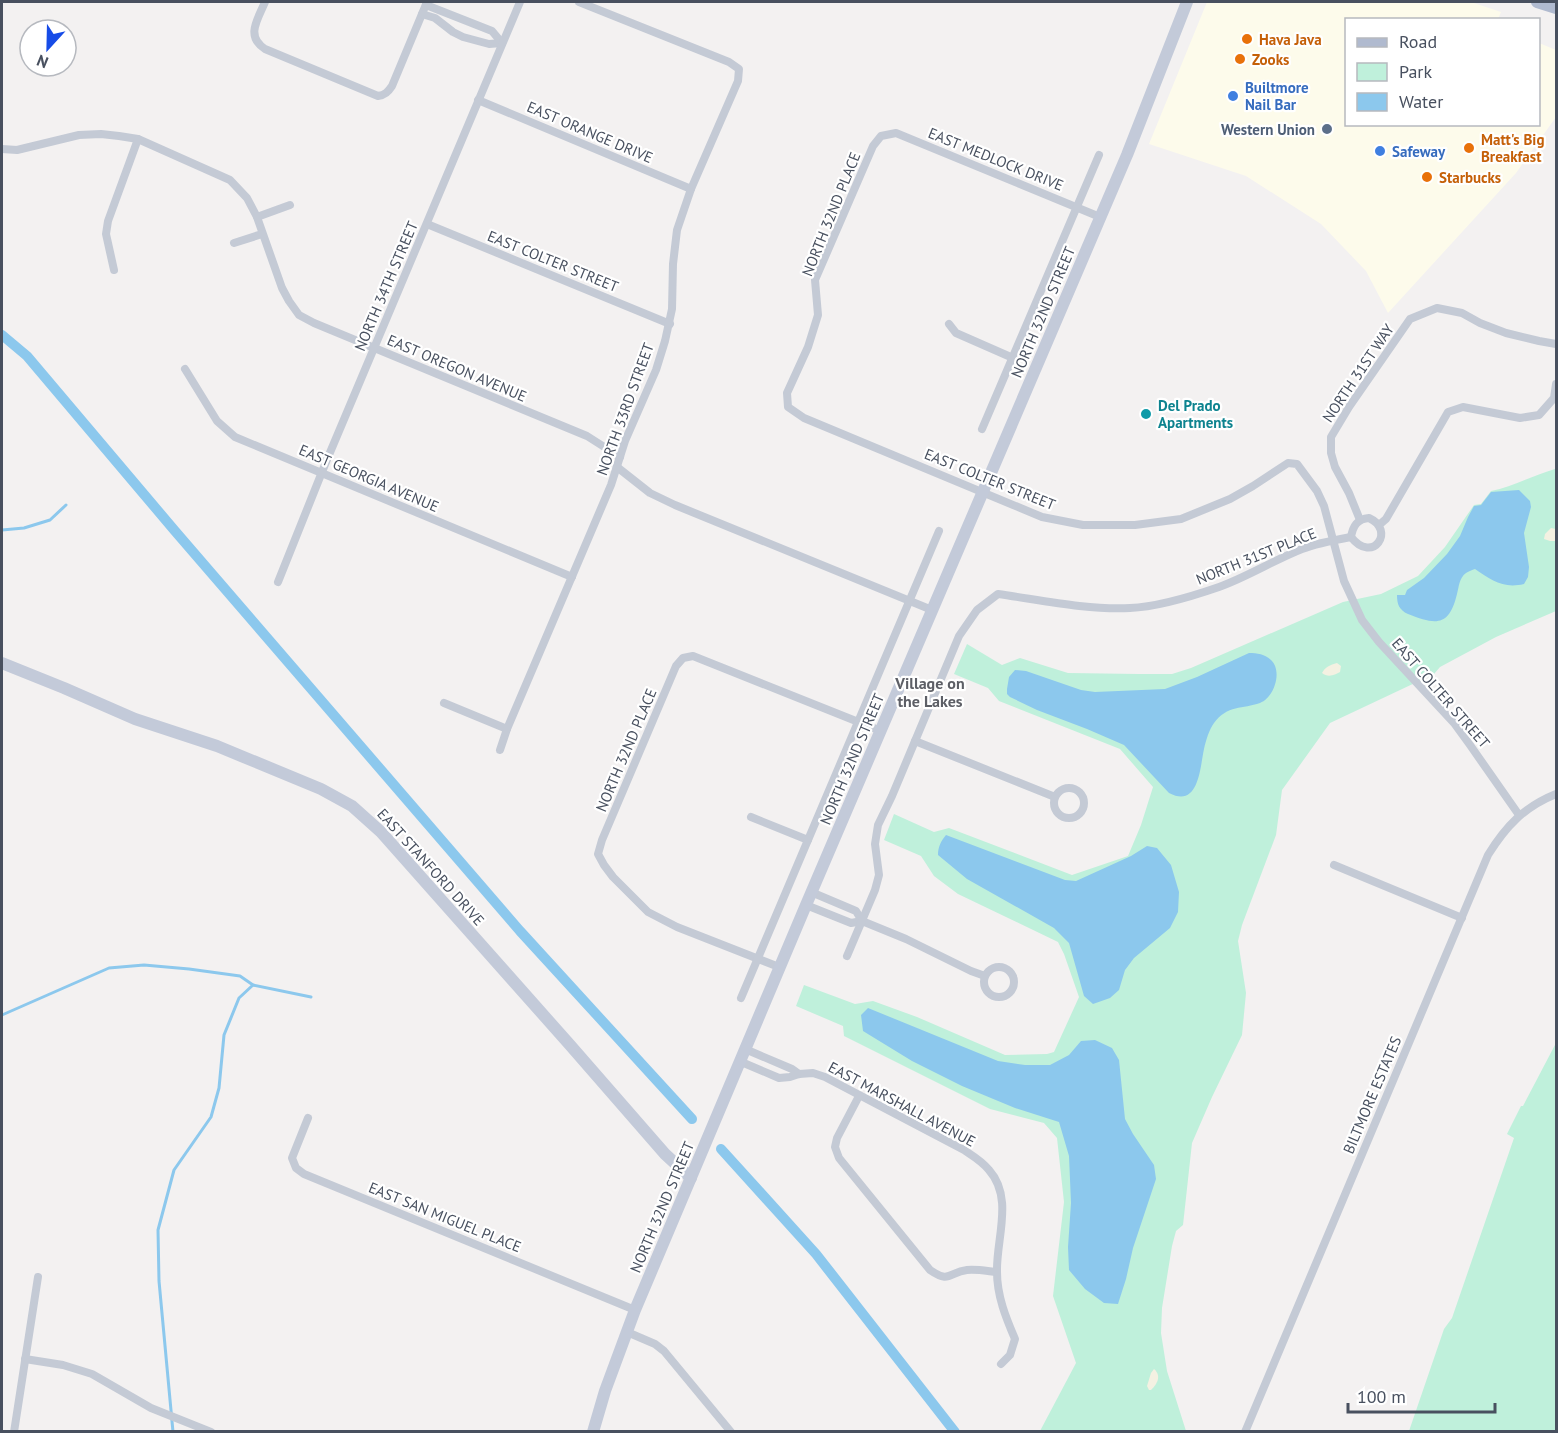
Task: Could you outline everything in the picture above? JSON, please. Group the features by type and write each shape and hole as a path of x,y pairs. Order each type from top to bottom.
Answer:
{"main road":[{"name":"NORTH 32ND STREET","path":"593,1431 635,1310 779,967 1127,155 1187,2"},
{"path":"1537,2 1557,8"},
{"name":"EAST STANFORD DRIVE","path":"2,663 64,687 135,719 217,746 321,789 352,806 381,832 664,1154 691,1178"}],"street":[{"path":"266,2 254,29 255,40 258,44 265,49 378,96 389,91 392,86 427,3 492,31 502,43"},
{"name":"NORTH 34TH STREET","path":"278,582 321,473 520,2"},
{"name":"NORTH 33RD STREET","path":"500,750 611,485 625,441 656,370 670,324 677,230 738,81 739,69 729,62 579,2"},
{"path":"422,14 435,18 463,37 489,44 502,43"},
{"path":"463,37 469,22"},
{"name":"EAST ORANGE DRIVE","path":"478,100 692,189"},
{"name":"EAST MEDLOCK DRIVE","path":"881,136 896,133 1100,217"},
{"name":"EAST OREGON AVENUE","path":"2,149 17,150 79,135 101,134 138,139 230,180 247,198 257,217 282,288 299,315 314,324 587,436 620,457"},
{"name":"NORTH 32ND PLACE","path":"788,407 787,393 808,347 818,315 815,280 873,146 881,136"},
{"path":"114,270 106,234 108,221 138,139"},
{"name":"NORTH 32ND STREET","path":"982,429 1099,155"},
{"path":"257,217 290,205"},
{"name":"EAST COLTER STREET","path":"427,224 670,324"},
{"path":"234,243 262,234"},
{"name":"NORTH 31ST WAY","path":"1360,520 1335,467 1331,453 1331,437 1410,319 1437,308 1462,313 1506,333 1557,344"},
{"path":"949,324 956,333 1013,358"},
{"name":"EAST GEORGIA AVENUE","path":"185,369 216,421 235,437 572,577"},
{"name":"NORTH 31ST PLACE","path":"847,956 879,875 875,844 878,825 959,636 976,609 998,594 1092,607 1131,608 1222,586 1302,548 1351,537 1360,546 1374,547 1381,537 1382,531 1379,525 1386,519 1448,412 1463,407 1520,418 1539,415 1554,398 1557,384"},
{"name":"EAST COLTER STREET","path":"788,407 804,418 1042,517 1083,525 1156,523 1181,519 1230,500 1288,463 1297,464 1317,490 1324,506 1344,581 1360,616 1379,642 1454,723 1520,815"},
{"path":"617,467 650,493 675,505 932,610"},
{"path":"1351,537 1355,524 1360,520 1369,518 1379,525"},
{"name":"NORTH 32ND STREET","path":"741,998 939,531"},
{"name":"NORTH 32ND PLACE","path":"758,958 677,927 648,912 604,865 598,854 602,840 676,666 683,658 693,656 858,722"},
{"path":"444,703 507,729"},
{"path":"858,722 881,731"},
{"path":"915,741 1055,797"},
{"name":"BILTMORE ESTATES","path":"1245,1431 1488,855 1510,824 1520,815 1557,794"},
{"path":"751,817 808,840"},
{"path":"1334,865 1462,918"},
{"path":"811,892 856,911 862,921"},
{"path":"806,904 850,923 862,921 985,976"},
{"path":"839,918 844,906"},
{"path":"758,958 779,967"},
{"name":"EAST MARSHALL AVENUE","path":"745,1049 799,1074"},
{"name":"EAST MARSHALL AVENUE","path":"739,1061 779,1078 813,1073 825,1077 964,1150 991,1171 1000,1188 1003,1205 997,1272 999,1293 1015,1339 1010,1355 1001,1364"},
{"path":"859,1096 837,1138 835,1147 838,1158 930,1270 939,1276 949,1277 965,1270 997,1272"},
{"name":"EAST SAN MIGUEL PLACE","path":"308,1118 292,1158 296,1168 304,1174 635,1310"},
{"path":"14,1431 38,1277"},
{"path":"627,1332 655,1344 664,1351 731,1431"},
{"path":"25,1359 63,1365 92,1374 139,1402 211,1431"}],"shaded area":[{"path":"1207,2 1471,2 1501,12 1498,18 1345,18 1345,126 1540,126 1540,43 1556,50 1556,117 1516,173 1388,313 1366,271 1321,224 1246,176 1149,144"}],"green space":[{"path":"1556,466 1556,611 1496,637 1440,667 1434,674 1330,723 1282,790 1276,835 1238,941 1246,993 1242,1035 1192,1143 1183,1225 1176,1231 1172,1246 1162,1308 1161,1333 1167,1371 1186,1431 1040,1431 1076,1363 1053,1296 1064,1202 1057,1138 1044,1123 990,1109 844,1036 843,1026 796,1006 804,985 855,1004 873,1001 917,1017 1005,1055 1054,1052 1079,997 1058,942 958,894 934,876 921,856 884,840 894,814 934,832 949,828 1072,875 1128,856 1153,787 1120,749 999,701 988,688 954,674 967,644 1002,665 1020,658 1068,673 1172,674 1191,668 1343,602 1381,594 1418,576 1445,547 1474,505 1481,504 1491,491 1555,469"},
{"path":"1556,1043 1556,1431 1409,1431 1444,1329 1452,1318 1514,1138 1507,1134"}],"sand":[{"path":"1551,528 1556,529 1556,541 1544,539 1545,534"},
{"path":"1337,663 1341,666 1340,672 1329,676 1322,673 1328,666"},
{"path":"1154,1369 1158,1374 1158,1380 1149,1390 1147,1386"}],"water":[{"path":"1519,490 1530,501 1531,507 1524,533 1529,567 1528,577 1524,584 1503,584 1475,569 1462,577 1454,605 1445,618 1434,621 1426,620 1402,611 1397,595 1405,595 1407,590 1424,578 1447,554 1460,536 1474,506 1481,505 1491,492"},
{"path":"1249,653 1264,655 1275,665 1276,677 1273,690 1260,703 1230,710 1214,723 1206,742 1196,784 1187,795 1179,796 1169,793 1124,745 1037,710 1007,694 1009,677 1015,670 1026,671 1081,690 1095,692 1165,689"},
{"path":"946,835 1065,880 1076,881 1131,856 1147,846 1157,848 1171,865 1179,892 1178,912 1170,928 1134,958 1125,970 1119,990 1110,998 1093,1004 1084,996 1069,943 1054,928 967,879 938,855 940,844"},
{"path":"868,1008 998,1061 1025,1065 1050,1065 1069,1055 1081,1041 1095,1040 1112,1048 1119,1060 1125,1119 1154,1165 1156,1179 1133,1248 1118,1304 1104,1303 1085,1289 1069,1270 1071,1203 1069,1156 1059,1122 1015,1108 962,1086 912,1061 863,1031 861,1015"}],"waterway":[{"path":"2,335 27,356 520,931 692,1119"},
{"path":"2,530 24,528 50,520 66,505"},
{"path":"2,1015 109,968 144,965 240,976 253,985 311,997"},
{"path":"173,1432 159,1281 158,1230 174,1170 211,1117 219,1088 224,1035 239,998 253,985"},
{"path":"721,1149 816,1254 955,1432"}],"place":[{"name":"Hava Java","path":"1247,39"},
{"name":"Zooks","path":"1240,59"},
{"name":"Builtmore Nail Bar","path":"1233,96"},
{"name":"Western Union","path":"1327,129"},
{"name":"Matt's Big Breakfast","path":"1469,148"},
{"name":"Safeway","path":"1380,151"},
{"name":"Starbucks","path":"1427,177"},
{"name":"Del Prado Apartments","path":"1146,414"}],"district":[{"name":"Village on the Lakes","path":"930,692"}]}
